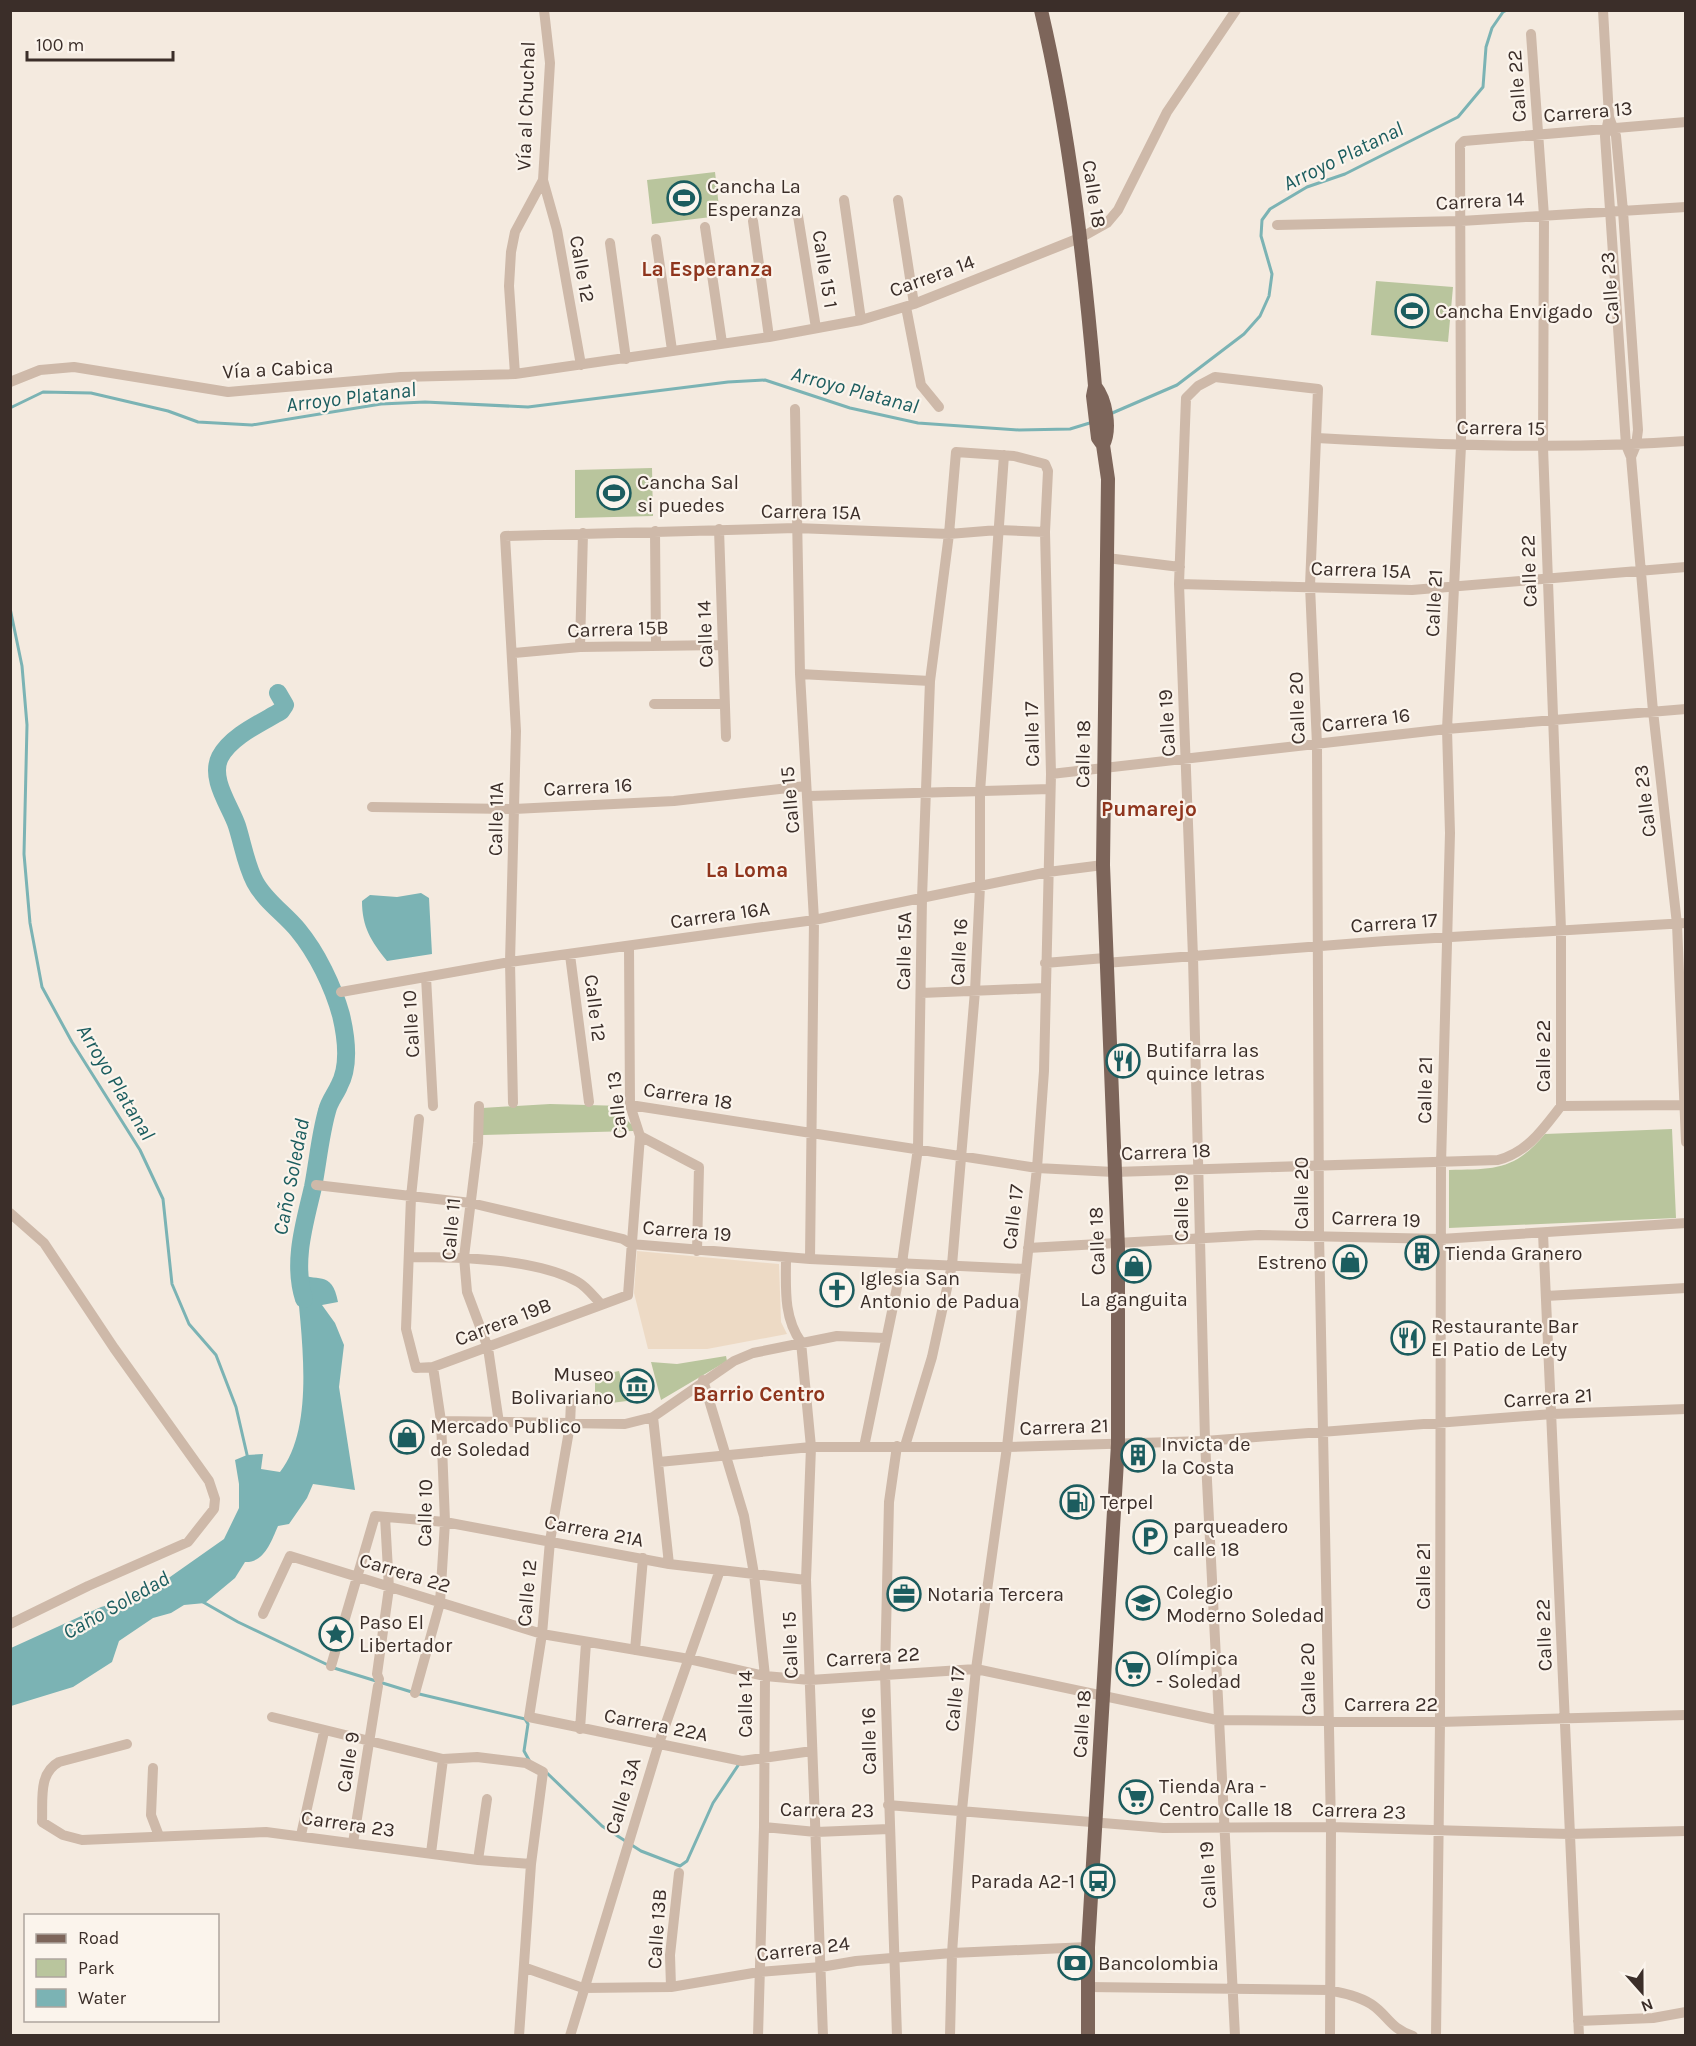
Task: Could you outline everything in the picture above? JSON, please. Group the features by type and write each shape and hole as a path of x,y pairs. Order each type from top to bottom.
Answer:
{"main road":[{"name":"Calle 18","path":"1041,10 1054,64 1082,237 1095,386 1093,396 1099,409 1108,479 1102,769 1105,960 1118,1244 1118,1444 1088,1947 1088,2036"}],"street":[{"name":"Vía al Chuchal","path":"515,374 509,286 511,252 515,232 543,180 550,63 544,10"},
{"name":"Carrera 14","path":"515,374 769,337 861,320 910,306 1100,228 1113,217 1167,112 1236,10"},
{"name":"Calle 23","path":"1603,10 1611,211 1631,445"},
{"name":"Calle 22","path":"1531,34 1544,216 1543,447 1551,718 1561,930 1561,1106"},
{"name":"Carrera 13","path":"1460,145 1464,141 1538,135 1609,124 1686,122"},
{"name":"Calle 23","path":"1609,124 1623,211 1631,457 1653,711 1682,923 1686,1142"},
{"name":"Calle 21","path":"1436,2036 1440,1722 1441,1164 1450,833 1447,729 1461,446 1460,145"},
{"name":"Calle 12","path":"543,180 557,230 581,365"},
{"path":"844,200 861,320"},
{"path":"898,200 921,385 939,407"},
{"name":"Carrera 14","path":"1277,225 1461,221 1686,207"},
{"name":"Calle 15 1","path":"798,216 816,328"},
{"path":"753,221 769,337"},
{"path":"705,227 722,343"},
{"path":"656,239 672,350"},
{"path":"610,243 626,358"},
{"name":"Vía a Cabica","path":"10,382 40,370 74,367 228,392 401,377 515,374"},
{"name":"Calle 19","path":"1235,2036 1217,1720 1205,1441 1193,957 1179,584 1186,398 1198,386 1215,376 1317,387"},
{"name":"Calle 20","path":"1317,387 1310,586 1317,745 1319,1234 1327,1721 1331,1827 1330,2036"},
{"name":"Calle 15","path":"795,409 800,674 814,920 810,1259"},
{"name":"Carrera 15","path":"1317,438 1461,446 1543,447 1686,441"},
{"name":"Calle 15A","path":"864,1447 902,1263 918,1148 922,897 930,681 949,534 956,452 1004,454"},
{"name":"Calle 17","path":"950,2036 952,1953 962,1810 976,1669 1006,1447 1037,1168 1044,1071 1051,774 1045,532 1048,471 1045,464 1004,454"},
{"name":"Calle 16","path":"897,2036 885,1673 889,1502 901,1446 932,1357 952,1266 975,992 980,885 980,792 1004,454"},
{"name":"Carrera 15A","path":"505,536 796,528 949,534 998,530 1045,532"},
{"name":"Calle 14","path":"719,529 726,737"},
{"path":"655,531 656,645"},
{"path":"580,647 583,533"},
{"name":"Calle 11A","path":"505,536 514,653 516,731 510,962 513,1103"},
{"path":"1107,558 1179,567"},
{"name":"Carrera 15A","path":"1179,584 1412,590 1686,567"},
{"name":"Carrera 15B","path":"514,653 580,647 723,645"},
{"path":"800,674 930,681"},
{"path":"654,704 725,704"},
{"name":"Carrera 16","path":"1051,774 1551,718 1686,709"},
{"name":"Carrera 16","path":"372,807 514,809 674,801 807,791 926,794 1050,789"},
{"name":"Carrera 16A","path":"341,992 510,962 814,920 1048,872 1103,865"},
{"name":"Carrera 17","path":"1046,963 1193,957 1319,946 1682,923"},
{"name":"Calle 13","path":"628,1295 630,1244 640,1136 630,1105 629,947"},
{"name":"Calle 12","path":"570,955 589,1102"},
{"name":"Calle 10","path":"426,976 433,1106"},
{"path":"921,993 1045,988"},
{"name":"Carrera 18","path":"630,1105 960,1154 1037,1168 1114,1172 1441,1164 1498,1160 1515,1155 1532,1142 1561,1106"},
{"path":"1561,1106 1685,1105"},
{"name":"Calle 11","path":"479,1106 464,1257 467,1292 488,1348 499,1423"},
{"path":"409,1257 411,1197 419,1119"},
{"path":"640,1136 699,1167 697,1251"},
{"name":"Carrera 19","path":"316,1185 471,1203 623,1239 630,1244 810,1259 1024,1269"},
{"path":"10,1213 44,1243 114,1348 209,1481 215,1499 214,1509 208,1519 189,1542 88,1586 10,1624"},
{"name":"Carrera 19","path":"1028,1248 1199,1237 1319,1234 1441,1239 1686,1223"},
{"name":"Calle 22","path":"1543,1233 1579,2036"},
{"name":"Carrera 19B","path":"601,1305 580,1283 569,1277 544,1270 464,1257 409,1257 406,1329 416,1368 433,1367 488,1348 628,1295"},
{"name":"Calle 15","path":"786,1257 788,1316 792,1330 801,1342 811,1447 806,1580 823,2036"},
{"path":"1546,1296 1686,1288"},
{"path":"441,1421 570,1425 625,1424 653,1416 703,1380 734,1361 753,1353 801,1342 849,1335 885,1338"},
{"name":"Calle 10","path":"415,1693 440,1603 445,1522 441,1421 433,1367"},
{"name":"Calle 14","path":"703,1380 744,1516 754,1574 765,1676 764,1827 758,2036"},
{"name":"Calle 12","path":"529,1717 542,1634 550,1541 570,1425 571,1401"},
{"name":"Carrera 21","path":"659,1462 811,1447 1006,1447 1205,1441 1322,1434 1552,1414 1686,1409"},
{"path":"653,1416 669,1564"},
{"path":"331,1666 380,1516"},
{"name":"Carrera 21A","path":"380,1516 445,1522 669,1564 806,1580"},
{"name":"Calle 9","path":"353,1843 379,1682 377,1674 389,1588 380,1516"},
{"name":"Carrera 22","path":"262,1614 290,1556 542,1634 689,1659 765,1676 810,1680 885,1673 976,1669 1217,1720 1440,1722 1686,1715"},
{"path":"635,1650 643,1558"},
{"name":"Calle 13A","path":"570,2036 658,1743 720,1570"},
{"path":"580,1729 586,1643"},
{"path":"272,1717 324,1732 443,1759 477,1757 526,1763 543,1772 531,1864 526,1968 519,2036"},
{"name":"Carrera 22A","path":"529,1717 742,1761 812,1751"},
{"path":"301,1835 324,1732"},
{"name":"Carrera 23","path":"127,1744 59,1762 50,1767 44,1776 42,1822 63,1835 82,1840 266,1832 478,1860 531,1864"},
{"path":"431,1853 443,1759"},
{"path":"153,1768 151,1815 159,1836"},
{"path":"478,1860 487,1799"},
{"name":"Carrera 23","path":"888,1805 1095,1824 1224,1828 1331,1827 1438,1832 1569,1834 1686,1830"},
{"name":"Carrera 23","path":"764,1827 816,1832 889,1829"},
{"name":"Calle 13B","path":"671,1987 670,1955 679,1873"},
{"name":"Carrera 24","path":"526,1968 583,1988 671,1987 759,1972 893,1958 1088,1947"},
{"path":"1087,1987 1329,1990 1353,1996 1372,2005 1391,2025 1413,2036"},
{"path":"1578,2021 1653,2018 1686,2012"}],"green space":[{"name":"Cancha La Esperanza","path":"715,172 720,216 652,224 647,180"},
{"name":"Cancha Envigado","path":"1376,281 1453,287 1448,342 1371,335"},
{"name":"Cancha Sal si puedes","path":"652,468 653,516 575,518 575,470"},
{"path":"550,1104 624,1106 626,1119 633,1126 633,1131 483,1135 482,1108"},
{"path":"1672,1129 1676,1218 1449,1228 1449,1170 1502,1166 1523,1155 1545,1134"},
{"path":"726,1356 727,1361 661,1400 651,1362 677,1364"},
{"path":"619,1371 627,1401 595,1405 595,1376"}],"shaded area":[{"path":"637,1251 779,1264 781,1322 787,1334 707,1349 648,1349 634,1293"}],"water":[{"path":"421,893 429,898 432,954 387,961 368,933 362,901 370,895 397,897"},
{"path":"296,1272 327,1281 332,1285 338,1302 322,1305 335,1323 344,1345 339,1387 355,1490 313,1484 307,1498 289,1524 278,1526 262,1555 245,1562 235,1578 205,1603 184,1605 171,1613 153,1618 119,1641 112,1662 73,1687 11,1706 11,1648 101,1607 143,1596 224,1539 239,1508 239,1484 235,1460 247,1455 263,1454 261,1469 280,1472 291,1452 299,1429 302,1403 302,1348"}],"waterway":[{"name":"Arroyo Platanal","path":"1110,414 1177,385 1244,334 1260,316 1269,296 1272,274 1261,236 1262,220 1270,209 1307,187 1345,174 1458,117 1483,87 1486,47 1492,28 1507,10"},
{"name":"Arroyo Platanal","path":"10,408 43,392 91,393 168,411 198,422 252,425 381,404 425,402 528,407 728,382 765,380 850,408 918,423 1019,430 1070,429 1093,422"},
{"name":"Arroyo Platanal","path":"10,608 22,666 27,725 24,854 30,923 42,987 72,1042 140,1150 163,1199 172,1284 189,1324 216,1355 236,1407 248,1459"},
{"name":"Caño Soledad","path":"278,693 285,705 281,711 231,743 220,757 217,774 255,882 264,895 298,930 318,959 334,993 344,1032 345,1069 325,1120 303,1228 299,1271 304,1299"},
{"path":"203,1602 238,1622 328,1665"},
{"path":"334,1668 415,1693 525,1719 528,1724 524,1751 529,1760"},
{"path":"546,1772 602,1826 641,1851 680,1866 687,1861 713,1803 739,1764"}],"place":[{"name":"Cancha La Esperanza","path":"684,198"},
{"name":"Cancha Envigado","path":"1412,311"},
{"name":"Cancha Sal si puedes","path":"614,493"},
{"name":"Butifarra las quince letras","path":"1123,1061"},
{"name":"Tienda Granero","path":"1422,1253"},
{"name":"Estreno","path":"1350,1262"},
{"name":"La ganguita","path":"1134,1266"},
{"name":"Iglesia San Antonio de Padua","path":"837,1290"},
{"name":"Restaurante Bar El Patio de Lety","path":"1408,1338"},
{"name":"Museo Bolivariano","path":"637,1386"},
{"name":"Mercado Publico de Soledad","path":"407,1437"},
{"name":"Invicta de la Costa","path":"1138,1455"},
{"name":"Terpel","path":"1077,1502"},
{"name":"parqueadero calle 18","path":"1150,1537"},
{"name":"Notaria Tercera","path":"904,1594"},
{"name":"Colegio Moderno Soledad","path":"1143,1603"},
{"name":"Paso El Libertador","path":"336,1634"},
{"name":"Olímpica - Soledad","path":"1133,1669"},
{"name":"Tienda Ara - Centro Calle 18","path":"1136,1797"},
{"name":"Parada A2-1","path":"1098,1881"},
{"name":"Bancolombia","path":"1075,1963"}],"district":[{"name":"La Esperanza","path":"707,269"},
{"name":"Pumarejo","path":"1149,809"},
{"name":"La Loma","path":"747,870"},
{"name":"Barrio Centro","path":"759,1394"}]}
